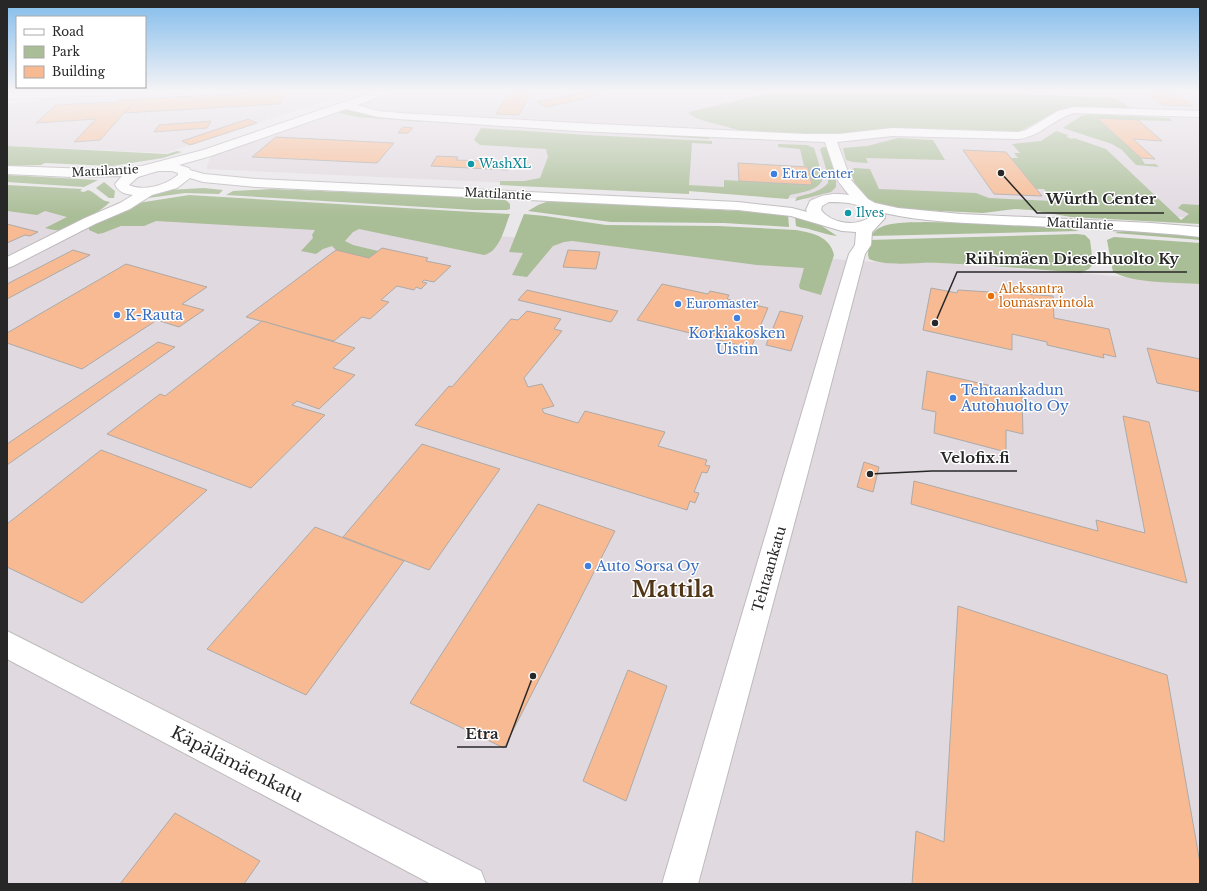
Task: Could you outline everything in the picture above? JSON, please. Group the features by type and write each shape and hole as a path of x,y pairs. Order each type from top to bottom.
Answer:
{"street":[{"path":"90,221 113,205 124,186 124,180 134,174 207,153 263,134"},
{"path":"727,134 829,138 875,134"},
{"path":"936,134 1022,136 1029,134"},
{"path":"829,138 834,146 845,181 878,214 878,218 872,224"},
{"path":"7,263 90,221 125,206 154,190 176,183 181,180 185,172 207,153"},
{"name":"Mattilantie","path":"62,173 115,172 173,167 198,177 257,183 738,206 792,212 828,223 852,228 872,224 961,218"},
{"name":"Mattilantie","path":"7,170 62,173 106,178 140,192 188,186 257,183"},
{"path":"834,198 845,181"},
{"name":"Mattilantie","path":"738,206 791,205 834,198 849,199 898,212 961,218 1151,227 1200,227"},
{"path":"820,200 813,207 813,211 816,216 828,223 845,238 857,254"},
{"name":"Tehtaankatu","path":"680,884 857,254 863,245 864,232 872,224"},
{"name":"Mattilantie","path":"1151,227 1200,232"},
{"name":"Käpälämäenkatu","path":"7,644 468,884"}],"shaded area":[{"path":"7,134 226,134 166,153 7,146"},
{"path":"270,134 1200,134 1200,218 787,198 688,191 206,169 210,158 216,153"},
{"path":"7,209 498,236 891,263 939,263 1080,273 1200,284 1200,884 7,884"}],"green space":[{"path":"478,134 565,134 712,141 712,144 692,143 689,185 724,187 724,180 812,185 808,167 804,166 800,149 778,147 778,144 807,145 814,148 823,177 819,185 815,188 790,195 788,199 689,191 689,194 500,185 500,181 524,181 540,178 548,157 546,149 480,145 474,140"},
{"path":"620,134 654,134 709,137 709,139"},
{"path":"773,134 963,134 832,135"},
{"path":"1052,134 1064,134 1072,139 1074,138 1106,149 1181,220 1189,214 1178,208 1182,204 1200,205 1200,224 1071,217 1031,210 1015,209 983,213 900,209 870,201 856,187 850,170 855,168 870,169 879,189 976,193 989,198 1052,201 1044,189 1036,189 1011,158 1018,158 1014,153 1020,153 1012,144 1041,141"},
{"path":"1080,134 1114,134 1141,158 1145,164 1156,164 1159,167 1136,165 1122,150 1112,144"},
{"path":"898,138 933,140 945,160 866,158 868,163 846,160 843,148 867,146"},
{"path":"7,146 167,154 177,151 182,152 163,158 112,166 45,163 41,165 7,166"},
{"path":"827,147 836,175 836,187 831,192 795,201 797,197 818,191 828,183 828,175 820,149"},
{"path":"7,175 98,180 84,187 7,182"},
{"path":"104,182 115,191 114,198 109,198 96,188"},
{"path":"7,185 82,189 80,191 84,192 88,190 110,202 79,223 66,229 53,230 45,228 67,217 45,211 37,215 7,211"},
{"path":"204,188 223,190 219,194 185,193 141,199 167,190"},
{"path":"271,189 505,199 510,204 510,209 474,210 226,195 233,191"},
{"path":"189,195 510,214 498,244 490,253 484,255 359,229 353,232 345,241 353,245 378,251 369,258 336,250 332,246 323,249 316,254 301,251 313,238 312,235 315,230 156,221 144,226 121,226 98,234 89,230 92,224 138,203"},
{"path":"549,201 788,214 789,227 724,223 611,222 528,211"},
{"path":"524,214 606,225 718,226 796,230 820,236 829,244 834,255 821,295 800,289 799,286 804,268 757,265 572,241 553,246 527,277 512,275 523,253 509,252"},
{"path":"795,216 819,224 837,236 796,226"},
{"path":"924,222 1068,228 1079,231 871,236 881,227 895,223"},
{"path":"1131,231 1200,235 1200,240 1115,233"},
{"path":"1085,235 1090,240 1093,264 1089,269 1080,273 957,264 885,263 869,259 868,255 869,240"},
{"path":"1114,237 1200,243 1200,284 1144,281 1122,276 1113,272 1107,240"}],"building":[{"path":"82,134 106,134 100,140 74,142"},
{"path":"204,134 225,134 190,145 182,141"},
{"path":"1114,134 1154,134 1162,141 1133,139 1155,159 1141,158"},
{"path":"276,137 394,143 377,163 252,157"},
{"path":"963,150 1006,152 1042,196 994,194"},
{"name":"WashXL","path":"437,156 458,157 456,160 512,162 508,170 431,166"},
{"name":"Etra Center","path":"738,163 808,167 812,185 739,181"},
{"path":"7,224 38,232 30,236 25,235 7,243"},
{"path":"382,248 428,258 426,261 451,266 434,282 424,280 422,282 427,283 421,289 416,287 414,290 397,286 381,300 389,302 370,319 362,317 334,341 246,317 336,250 369,258"},
{"path":"73,250 90,255 7,299 7,284"},
{"path":"568,250 600,252 596,269 563,267"},
{"name":"K-Rauta","path":"126,264 207,287 182,304 204,310 179,327 157,320 82,369 7,343 7,333"},
{"path":"662,284 708,294 710,291 729,295 727,299 768,308 751,348 637,320"},
{"path":"931,288 957,293 958,290 1053,296 1054,318 1109,329 1116,357 1103,354 1104,358 1047,345 1047,342 1012,334 1012,350 923,330"},
{"path":"527,290 618,311 611,322 518,300"},
{"path":"527,311 561,319 554,329 562,331 524,378 528,387 542,384 554,406 542,409 544,413 578,423 585,411 665,432 658,446 707,460 705,465 710,466 707,473 702,472 694,492 699,493 695,503 690,501 687,510 415,425 449,386 452,387 511,319 518,320"},
{"path":"780,311 803,316 791,351 766,345"},
{"path":"262,321 355,348 333,368 355,375 319,409 297,401 292,405 325,415 251,488 107,434 160,394 165,396"},
{"path":"158,342 175,347 7,465 7,444"},
{"path":"1147,348 1200,359 1200,392 1157,383"},
{"path":"927,371 1022,393 1023,434 1006,430 1006,452 934,433 936,412 922,409"},
{"path":"1123,416 1149,422 1187,583 911,504 914,481 1098,531 1096,520 1145,533"},
{"path":"422,444 500,469 429,570 343,537"},
{"path":"101,450 207,490 82,603 7,567 7,524"},
{"path":"864,462 879,467 873,492 857,487"},
{"path":"538,504 615,531 504,748 410,703"},
{"path":"315,527 404,561 306,695 207,649"},
{"path":"958,606 1167,675 1200,863 1200,884 912,884 916,831 944,842"},
{"path":"628,670 667,686 626,801 583,781"},
{"path":"175,813 260,861 244,884 120,884"}],"place":[{"name":"WashXL","path":"471,164"},
{"name":"Würth Center","path":"1001,173"},
{"name":"Etra Center","path":"774,174"},
{"name":"Ilves","path":"848,213"},
{"name":"Aleksantra lounasravintola","path":"991,296"},
{"name":"Euromaster","path":"678,304"},
{"name":"K-Rauta","path":"117,315"},
{"name":"Korkiakosken Uistin","path":"737,318"},
{"name":"Riihimäen Dieselhuolto Ky","path":"935,323"},
{"name":"Tehtaankadun Autohuolto Oy","path":"953,398"},
{"name":"Velofix.fi","path":"870,474"},
{"name":"Auto Sorsa Oy","path":"588,566"},
{"name":"Etra","path":"533,676"}],"district":[{"name":"Mattila","path":"673,589"}]}
